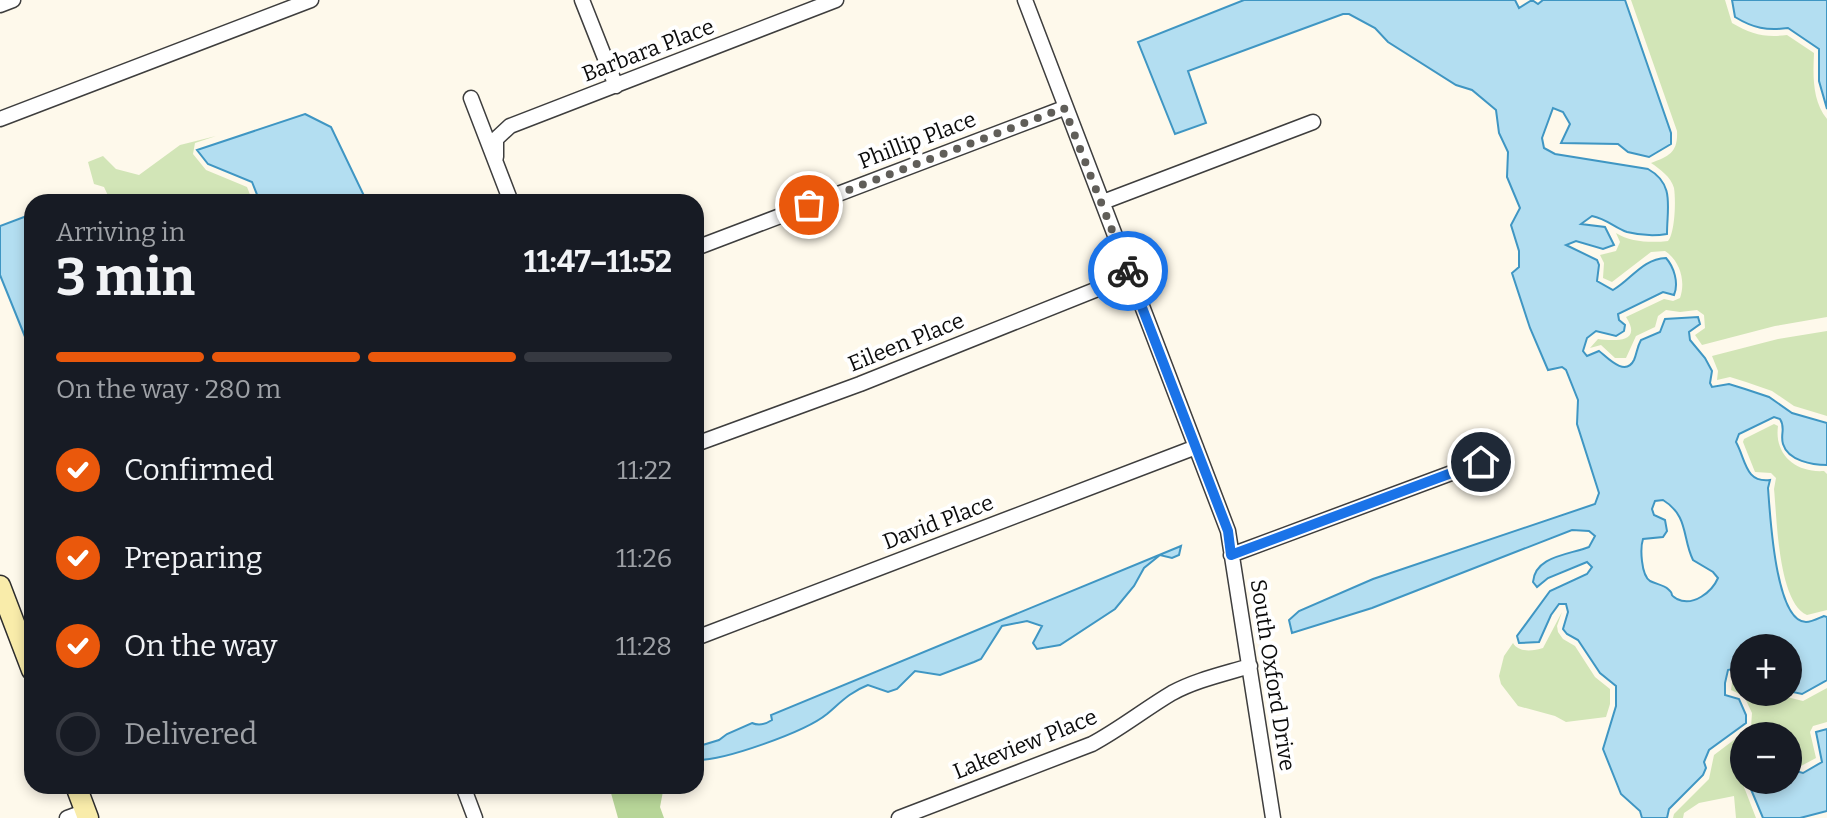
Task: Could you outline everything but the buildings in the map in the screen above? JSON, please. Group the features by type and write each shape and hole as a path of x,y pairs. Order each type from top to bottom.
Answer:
{"main road":[{"path":"0,586 4,611 24,653"},
{"path":"77,794 80,816"}],"street":[{"path":"0,5 13,0"},
{"path":"0,119 311,0"},
{"path":"582,0 616,86"},
{"name":"Barbara Place","path":"496,157 496,139 510,126 836,0"},
{"name":"South Oxford Drive","path":"1025,0 1228,531 1273,818"},
{"path":"471,98 508,194"},
{"name":"Phillip Place","path":"704,245 1064,108"},
{"path":"1103,202 1313,122"},
{"name":"Eileen Place","path":"704,441 860,384 1130,276"},
{"name":"David Place","path":"704,635 1196,447"},
{"path":"1231,555 1481,462"},
{"name":"Lakeview Place","path":"899,818 1092,744 1171,694 1250,666"},
{"path":"466,794 475,818"}],"green space":[{"path":"1631,0 1725,0 1732,23 1758,34 1787,35 1814,53 1816,96 1827,119 1827,317 1775,326 1702,345 1695,335 1705,328 1704,315 1697,310 1666,310 1658,316 1655,327 1636,336 1626,358 1615,358 1601,345 1590,348 1598,339 1618,340 1629,336 1630,325 1626,317 1664,299 1673,301 1680,298 1682,292 1678,266 1665,251 1651,252 1612,282 1603,278 1604,263 1600,255 1616,251 1620,242 1616,233 1641,241 1668,241 1674,216 1673,184 1651,163 1672,152 1677,131"},
{"path":"216,136 195,143 193,154 206,170 247,187 250,194 107,194 104,187 94,184 88,162 103,156 116,169 139,175 180,145"},
{"path":"1827,331 1827,416 1794,406 1772,391 1746,382 1730,377 1717,380 1718,371 1712,356 1778,339"},
{"path":"1774,424 1778,426 1783,454 1789,460 1804,469 1827,474 1827,610 1807,615 1797,607 1785,577 1776,519 1776,478 1771,473 1755,472 1743,442"},
{"path":"1562,612 1558,632 1575,646 1595,677 1610,689 1606,717 1566,722 1518,706 1501,684 1499,676 1504,656 1513,643 1522,650 1543,648"},
{"path":"1827,688 1827,722 1813,726 1810,732 1816,758 1802,765 1802,722 1751,722 1749,706 1802,706 1802,701"},
{"path":"1730,743 1730,794 1747,794 1756,818 1736,818 1734,796 1699,803 1684,813 1683,818 1673,818 1709,779 1714,755"},
{"path":"611,794 662,794 660,807 664,818 618,818"}],"water":[{"path":"1244,0 1515,0 1519,8 1532,0 1538,4 1543,0 1625,0 1671,133 1671,144 1649,157 1628,152 1618,144 1561,143 1570,124 1563,112 1553,108 1542,138 1544,148 1555,154 1648,169 1657,175 1668,197 1667,234 1627,232 1592,216 1581,224 1605,227 1614,245 1603,249 1576,241 1566,245 1597,260 1597,281 1613,290 1650,262 1666,258 1675,275 1676,285 1674,295 1663,292 1618,314 1625,325 1624,331 1616,336 1596,331 1587,338 1583,351 1587,356 1599,351 1616,364 1626,367 1634,360 1641,340 1660,332 1665,319 1698,317 1700,324 1689,332 1690,340 1712,371 1712,387 1729,384 1745,389 1769,397 1792,413 1827,423 1827,465 1808,463 1790,454 1783,444 1782,422 1774,417 1739,434 1736,442 1751,474 1762,480 1770,480 1768,488 1776,564 1787,604 1796,617 1806,622 1827,617 1827,680 1802,694 1802,634 1730,634 1730,670 1725,695 1730,696 1730,706 1742,706 1746,722 1730,722 1730,735 1709,750 1703,775 1669,809 1667,818 1642,818 1640,811 1621,794 1603,749 1616,706 1616,686 1600,673 1578,640 1563,629 1568,612 1566,604 1559,604 1551,615 1539,642 1519,643 1517,636 1550,591 1587,574 1592,567 1587,562 1548,578 1537,587 1533,582 1535,573 1546,562 1589,547 1595,536 1589,531 1572,530 1372,608 1292,633 1289,620 1299,611 1373,579 1595,504 1599,493 1577,424 1578,400 1566,370 1562,367 1548,370 1530,328 1512,273 1519,267 1519,251 1511,225 1520,208 1507,177 1508,152 1499,133 1496,110 1472,90 1456,85 1388,42 1375,28 1349,14 1343,14 1188,71 1206,123 1175,134 1138,42","holes":["1663,500 1677,513 1693,560 1718,578 1707,593 1695,600 1683,601 1672,596 1666,588 1650,581 1643,567 1643,539 1663,537 1667,531 1665,520 1654,515 1652,509 1655,501"]},
{"path":"1732,0 1827,0 1827,109 1819,81 1819,49 1788,28 1760,28 1742,21 1735,17"},
{"path":"305,114 331,127 363,194 257,194 252,182 208,164 197,150"},
{"path":"24,217 24,334 0,275 0,226"},
{"path":"1181,546 1179,555 1172,558 1160,555 1144,568 1115,609 1060,645 1037,649 1033,643 1042,626 1027,621 1002,626 981,659 940,675 915,671 897,689 888,692 868,685 801,729 744,751 704,759 704,745 752,723 767,723 772,720 771,715"},
{"path":"1827,729 1827,811 1800,818 1763,818 1753,794 1802,794 1802,773 1822,762 1816,732"}],"way so far":[{"path":"809,205 1064,108 1128,271"}],"route":[{"path":"1128,271 1228,531 1231,555 1481,462"}]}
